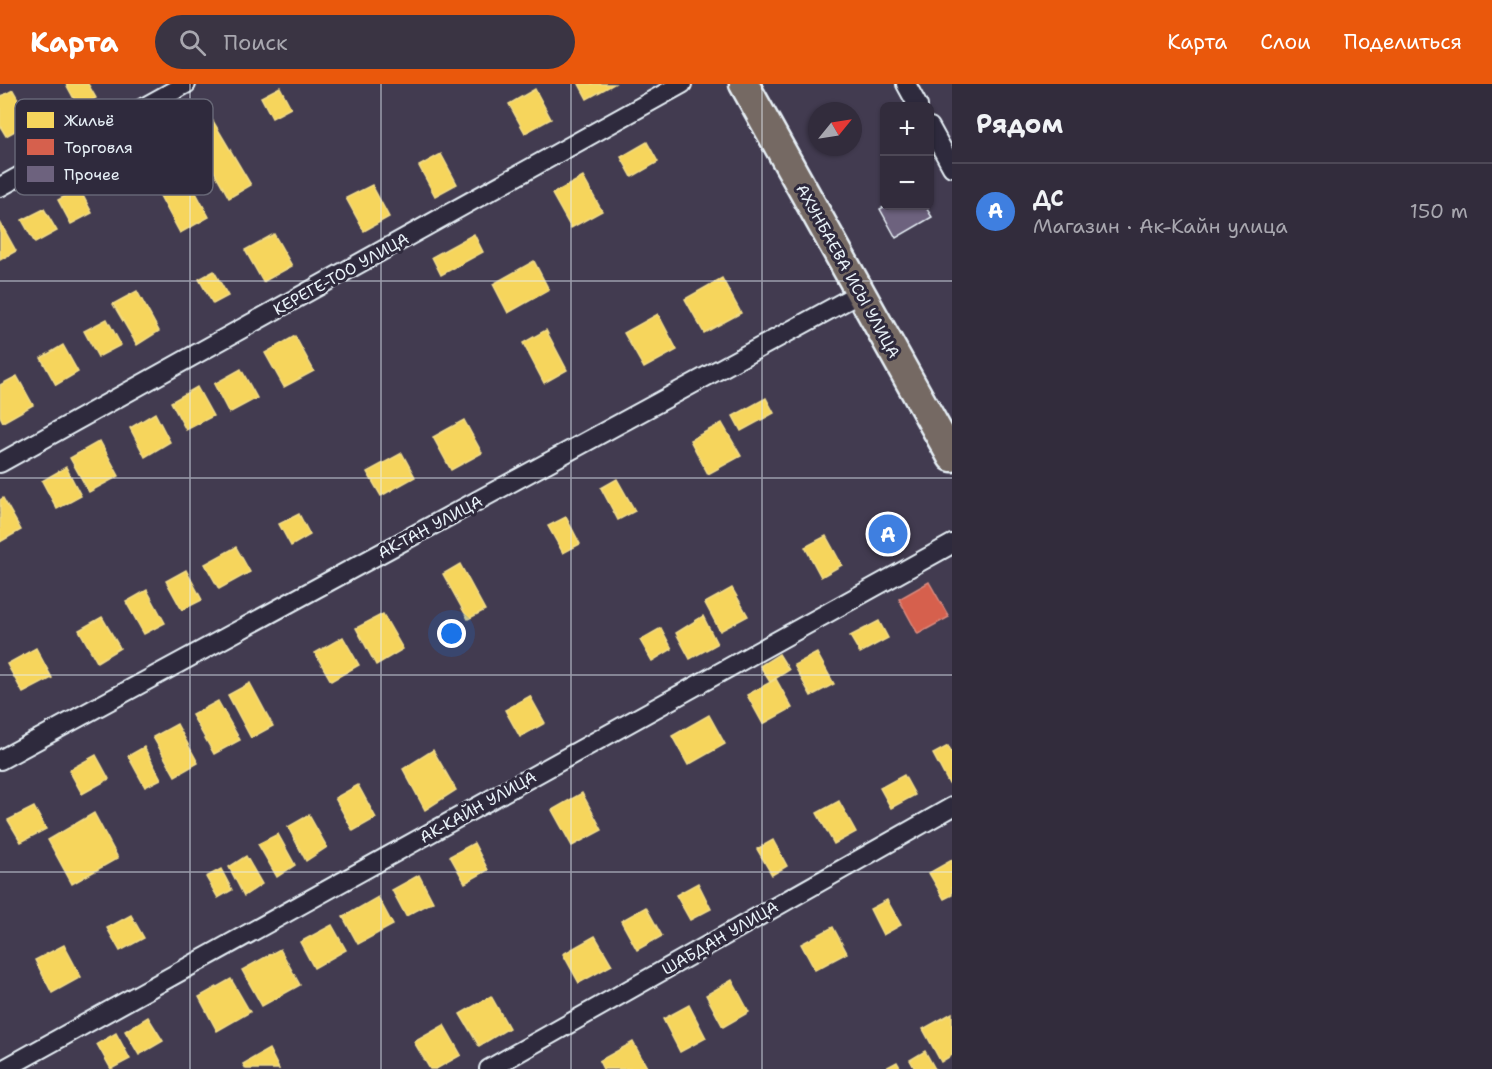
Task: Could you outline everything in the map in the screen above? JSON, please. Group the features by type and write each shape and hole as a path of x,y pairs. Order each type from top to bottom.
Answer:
{"main road":[{"name":"АХУНБАЕВА ИСЫ УЛИЦА","path":"744,84 952,457"}],"street":[{"path":"159,99 186,84"},
{"name":"КЕРЕГЕ-ТОО УЛИЦА","path":"0,463 682,84"},
{"path":"906,84 916,102"},
{"path":"934,134 952,167"},
{"path":"0,187 15,179"},
{"name":"АК-ТАН УЛИЦА","path":"0,760 860,293"},
{"name":"АК-КАЙН УЛИЦА","path":"4,1069 952,544"},
{"name":"ШАБДАН УЛИЦА","path":"489,1069 952,807"}],"building: Жильё":[{"path":"66,84 88,84 96,98 94,99 74,99"},
{"path":"579,84 614,84 587,99"},
{"path":"280,87 291,108 272,118 261,97"},
{"path":"535,89 551,119 525,133 509,104"},
{"path":"13,90 18,99 15,99 15,131 6,136 0,126 0,97"},
{"path":"213,121 251,185 229,198 213,169"},
{"path":"647,142 658,162 632,177 621,157"},
{"path":"441,154 457,184 435,196 419,166"},
{"path":"583,177 602,211 571,228 552,194"},
{"path":"372,185 389,217 364,231 346,198"},
{"path":"67,195 83,195 92,213 71,224 58,200"},
{"path":"160,195 197,195 209,217 180,233"},
{"path":"44,209 57,231 35,243 22,220"},
{"path":"0,222 16,251 0,260"},
{"path":"274,234 292,266 263,282 245,250"},
{"path":"474,234 483,252 441,275 432,257"},
{"path":"534,261 549,290 508,313 493,284"},
{"path":"214,271 228,296 213,304 199,279"},
{"path":"722,278 741,313 704,333 685,299"},
{"path":"137,291 159,331 137,345 113,304"},
{"path":"658,314 677,350 644,368 624,333"},
{"path":"107,319 121,345 98,357 84,331"},
{"path":"546,330 567,370 544,383 523,343"},
{"path":"295,336 314,371 284,387 265,353"},
{"path":"63,345 78,372 56,385 41,358"},
{"path":"241,369 257,398 229,413 214,384"},
{"path":"17,376 33,405 3,422 0,416 0,385"},
{"path":"197,387 213,416 186,430 171,402"},
{"path":"766,398 774,413 741,431 733,416"},
{"path":"155,413 170,442 145,457 130,428"},
{"path":"464,420 482,453 451,470 433,437"},
{"path":"722,423 741,456 708,474 690,440"},
{"path":"100,441 119,476 89,492 70,458"},
{"path":"402,453 415,477 381,496 367,472"},
{"path":"66,467 81,496 57,509 42,481"},
{"path":"617,479 635,511 618,520 601,488"},
{"path":"3,498 21,530 0,542 0,500"},
{"path":"299,514 310,535 291,546 279,524"},
{"path":"566,517 580,544 563,553 548,526"},
{"path":"893,517 904,539 881,552 869,531"},
{"path":"826,536 842,565 821,577 805,547"},
{"path":"236,547 250,572 219,589 205,564"},
{"path":"460,564 485,610 468,619 443,574"},
{"path":"186,570 202,600 182,610 166,581"},
{"path":"732,588 748,616 720,631 705,603"},
{"path":"147,590 165,623 144,634 126,602"},
{"path":"383,614 403,649 376,665 356,628"},
{"path":"703,616 717,644 690,659 676,633"},
{"path":"102,617 120,648 97,662 79,630"},
{"path":"879,621 888,638 860,653 850,636"},
{"path":"661,628 672,649 652,661 640,640"},
{"path":"343,637 359,665 331,681 315,653"},
{"path":"36,648 52,678 23,693 7,664"},
{"path":"817,653 834,684 811,696 794,665"},
{"path":"779,654 789,670 770,682 760,666"},
{"path":"776,679 792,708 763,724 747,695"},
{"path":"250,683 273,726 251,738 228,695"},
{"path":"530,696 545,723 520,737 505,710"},
{"path":"218,701 240,740 214,754 192,715"},
{"path":"709,715 725,744 688,765 672,736"},
{"path":"177,724 198,763 175,776 153,737"},
{"path":"948,746 952,754 952,782 949,784 933,754"},
{"path":"144,747 161,779 145,787 128,756"},
{"path":"433,750 456,790 425,810 403,769"},
{"path":"96,755 109,779 82,794 69,770"},
{"path":"904,775 915,795 891,808 880,788"},
{"path":"358,785 376,818 353,831 335,798"},
{"path":"582,793 602,830 572,846 552,810"},
{"path":"839,801 856,832 834,844 817,813"},
{"path":"34,807 46,829 21,842 8,820"},
{"path":"94,813 118,858 72,884 48,840"},
{"path":"309,815 327,847 306,861 288,827"},
{"path":"278,834 295,865 277,877 258,844"},
{"path":"773,840 787,866 772,875 757,849"},
{"path":"474,843 488,870 465,883 450,856"},
{"path":"246,856 262,884 244,896 229,867"},
{"path":"952,860 952,895 944,899 929,873"},
{"path":"221,869 232,890 218,898 206,877"},
{"path":"419,875 433,902 406,916 392,890"},
{"path":"698,883 711,909 690,920 676,895"},
{"path":"378,897 393,925 358,944 343,917"},
{"path":"887,900 901,925 883,935 870,909"},
{"path":"646,907 662,936 637,950 621,921"},
{"path":"131,915 144,938 120,951 107,928"},
{"path":"332,925 346,950 314,968 300,942"},
{"path":"833,927 847,953 815,970 801,944"},
{"path":"595,936 612,965 579,983 563,954"},
{"path":"64,945 81,977 52,993 35,960"},
{"path":"280,949 300,985 262,1006 242,970"},
{"path":"231,979 250,1012 217,1031 199,997"},
{"path":"732,980 749,1012 723,1027 706,995"},
{"path":"491,996 509,1028 479,1046 460,1014"},
{"path":"689,1005 706,1038 680,1052 663,1019"},
{"path":"952,1013 952,1055 941,1062 923,1029"},
{"path":"148,1017 163,1041 139,1055 125,1031"},
{"path":"444,1025 461,1055 436,1069 430,1069 414,1042"},
{"path":"116,1033 130,1059 111,1069 97,1044"},
{"path":"633,1042 648,1069 603,1069 599,1061"},
{"path":"269,1049 279,1069 246,1069 243,1064"},
{"path":"925,1051 935,1069 915,1069 910,1060"},
{"path":"897,1062 901,1069 884,1069"}],"building: Торговля":[{"path":"929,582 949,617 918,634 899,599"}],"building: Прочее":[{"path":"881,210 928,210 932,217 896,238"}],"place":[{"name":"ДС","path":"888,534"}]}
